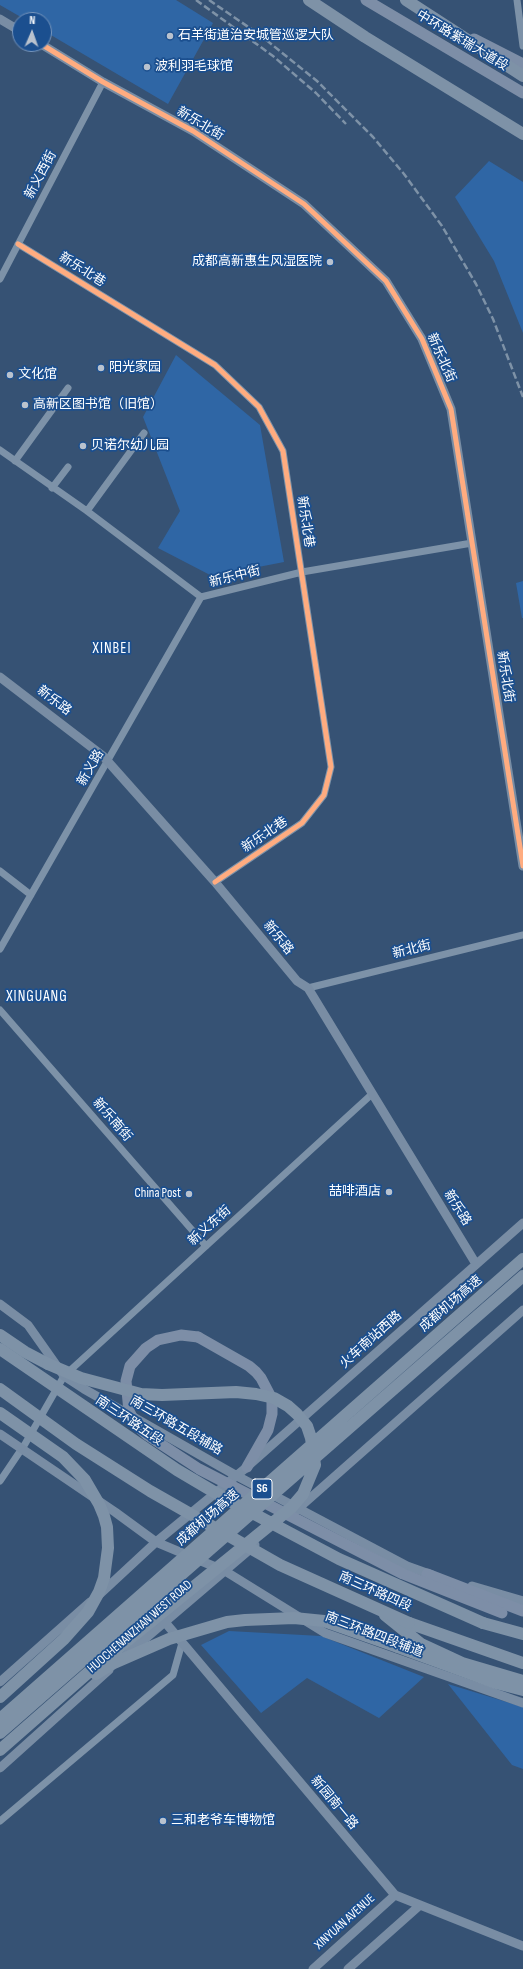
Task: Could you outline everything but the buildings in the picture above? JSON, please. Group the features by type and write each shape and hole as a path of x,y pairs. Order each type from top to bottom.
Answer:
{"highway":[{"path":"309,0 523,134"},
{"path":"406,0 523,76"},
{"name":"成都机场高速","path":"0,1718 523,1259"},
{"name":"成都机场高速","path":"0,1733 523,1276"},
{"path":"0,1335 25,1352 81,1378 141,1394 162,1395 236,1392 274,1398 288,1406 307,1426 312,1438 315,1465 303,1494 291,1508 90,1671 0,1750"},
{"name":"南三环路五段","path":"0,1349 177,1470 246,1510"},
{"name":"南三环路四段","path":"0,1389 76,1444 143,1487 280,1565 374,1607 406,1625 523,1663"},
{"path":"0,1413 63,1458 85,1480 104,1516 107,1527 108,1548 104,1578 99,1592 88,1612 64,1639 0,1697"},
{"name":"南三环路四段","path":"246,1510 339,1558 483,1623 523,1634"},
{"path":"70,1690 114,1663 169,1639 227,1622 294,1618 324,1621 523,1690"},
{"path":"406,1625 421,1644 462,1663 523,1681"}],"main road":[{"name":"中环路紫瑞大道段","path":"366,0 521,92"},
{"name":"中环路紫瑞大道段","path":"400,0 523,64"},
{"path":"0,20 12,27"},
{"name":"新乐北街","path":"52,51 103,82 193,131 304,204 386,281 422,340 451,409 523,866"},
{"name":"新乐路","path":"0,677 103,756 215,882 297,981 308,988 476,1264"},
{"name":"火车南站西路","path":"0,1682 156,1542 237,1476 523,1223"},
{"name":"南三环路五段辅路","path":"0,1304 28,1325 64,1376 84,1389 237,1476 299,1508"},
{"path":"523,1310 299,1508 407,1566 523,1611"},
{"path":"247,1467 268,1430 272,1414 272,1399 266,1386 256,1372 198,1337 180,1336 158,1340 146,1348 130,1366 126,1381 129,1411 137,1426 147,1435 199,1469 403,1574 502,1613 523,1618"},
{"path":"0,1434 156,1542 224,1571"},
{"name":"HUOCHENANZHAN WEST ROAD","path":"0,1768 164,1621 299,1508"},
{"name":"南三环路四段辅道","path":"224,1571 325,1633 523,1703"},
{"path":"427,1574 523,1601"},
{"name":"新园南一路","path":"164,1621 395,1895 419,1906 522,1944"},
{"name":"XINYUAN AVENUE","path":"313,1969 395,1895"},
{"path":"348,1969 419,1906"}],"street":[{"path":"517,0 523,46"},
{"path":"521,92 523,68"},
{"name":"新义西街","path":"0,279 103,82"},
{"name":"新乐北巷","path":"18,244 214,365 259,407 283,451 331,767 324,795 302,823 215,882"},
{"path":"15,461 68,388"},
{"path":"87,511 144,433"},
{"name":"新乐中街","path":"0,450 52,488 87,511 201,597 302,572 472,543"},
{"path":"52,488 68,467"},
{"name":"新义路","path":"0,949 201,597"},
{"path":"0,871 31,895"},
{"name":"新北街","path":"308,988 523,935"},
{"name":"新乐南街","path":"0,1010 206,1246"},
{"name":"新义东街","path":"0,1482 22,1449 64,1376 372,1094"},
{"path":"0,1821 173,1675 182,1643"}],"shaded area":[{"name":"波利羽毛球馆","path":"0,0 176,0 213,23 168,104 52,36 52,12 12,12 0,5"},
{"path":"489,161 523,182 523,333 494,261 455,197"},
{"path":"176,355 260,425 284,562 212,576 158,548 180,511 143,417"},
{"path":"523,581 523,618 522,618 516,583"},
{"path":"229,1631 321,1636 424,1677 379,1718 307,1678 261,1713 201,1645"},
{"path":"448,1684 523,1707 523,1769 512,1765"}],"railway":[{"path":"196,0 273,56 316,93 346,124"},
{"path":"209,0 260,35 317,81 373,137 404,174 442,226 476,284 493,319 523,397"}],"cycle path":[{"path":"52,51 103,82 193,131 304,204 386,281 422,339 451,409 523,866"},
{"path":"18,244 215,365 259,407 283,451 331,767 324,795 302,823 215,882"}],"place":[{"name":"石羊街道治安城管巡逻大队","path":"170,36"},
{"name":"波利羽毛球馆","path":"147,67"},
{"name":"成都高新惠生风湿医院","path":"330,262"},
{"name":"阳光家园","path":"101,368"},
{"name":"文化馆","path":"10,375"},
{"name":"高新区图书馆（旧馆）","path":"25,405"},
{"name":"贝诺尔幼儿园","path":"83,446"},
{"name":"喆啡酒店","path":"389,1192"},
{"name":"China Post","path":"189,1194"},
{"name":"三和老爷车博物馆","path":"163,1821"}],"district":[{"name":"XINBEI","path":"112,649"},
{"name":"XINGUANG","path":"37,997"}]}
